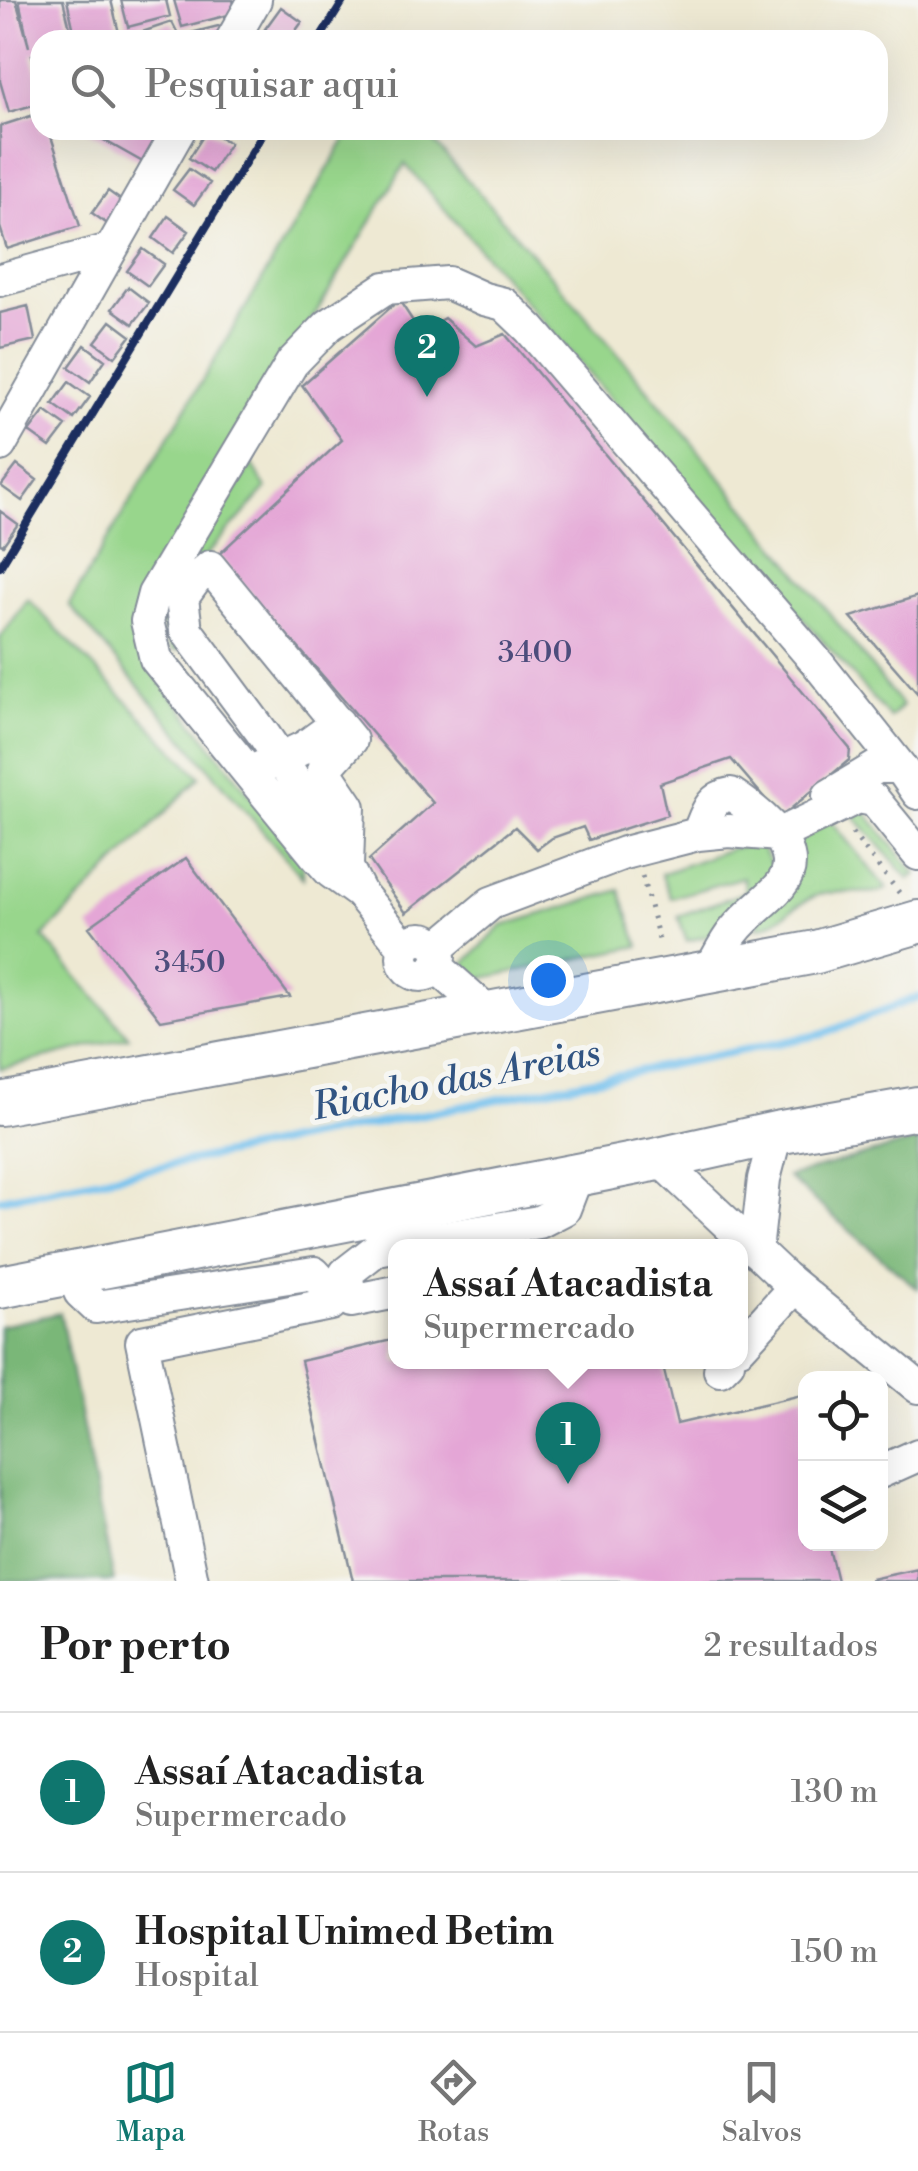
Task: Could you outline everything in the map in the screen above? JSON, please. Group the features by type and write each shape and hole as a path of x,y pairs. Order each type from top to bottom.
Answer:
{"main road":[{"path":"0,1104 816,952 912,912"},
{"path":"0,1287 918,1108"}],"street":[{"path":"238,30 255,0"},
{"path":"0,445 173,140"},
{"path":"0,280 108,250"},
{"path":"489,1013 423,959 354,879 322,821 156,659 147,621 154,594 292,362 329,325 385,288 448,283 504,304 530,329 818,664 909,780"},
{"path":"265,766 186,630 182,598 194,580 210,567 352,740 324,770 349,807 354,879"},
{"path":"265,766 305,748 338,723"},
{"path":"775,831 877,767 909,780"},
{"path":"410,1028 423,959 491,903 624,852 698,834 710,804 731,794 775,831 790,854 789,870 782,884 689,975"},
{"path":"775,831 858,797 874,800 918,854"},
{"path":"756,1251 764,1179 776,1133"},
{"path":"658,1159 743,1239"},
{"path":"437,1239 539,1222 564,1209 578,1175"},
{"path":"748,1243 918,1388"},
{"path":"341,1303 346,1273 377,1249 388,1247"},
{"path":"74,1273 80,1292 96,1307 314,1273 341,1303"},
{"path":"748,1339 795,1287"},
{"path":"192,1581 142,1342 388,1294"},
{"path":"888,1468 918,1455"}],"path":[{"path":"833,810 912,912"},
{"path":"624,852 639,866 689,975"}],"green space":[{"path":"345,140 432,140 668,413 902,706 890,718 405,164 139,609 137,652 303,861 303,878 69,605"},
{"path":"252,463 266,489 194,569 171,633 181,650 172,651 160,618 186,567"},
{"path":"28,599 200,777 43,937 129,1037 0,1069 0,638"},
{"path":"863,809 916,874 909,879 854,816"},
{"path":"830,820 887,889 821,894 774,922 756,928 793,845"},
{"path":"760,845 776,872 716,934 687,941 678,916 746,892 743,877 671,898 661,874 732,848"},
{"path":"620,890 639,946 479,979 464,964 502,926"},
{"path":"918,1140 918,1289 787,1177"},
{"path":"60,1313 114,1581 0,1581 0,1326"}],"building":[{"path":"0,0 16,0 29,47 19,0 63,0 70,30 30,30 30,106 9,112 0,81"},
{"path":"67,0 111,0 118,30 74,30"},
{"path":"121,0 166,0 170,16 128,27"},
{"path":"174,0 233,0 236,13 182,27"},
{"path":"281,7 302,22 296,30 265,29"},
{"path":"172,22 176,30 148,30"},
{"path":"230,23 227,30 203,30"},
{"path":"30,116 30,140 52,140 80,226 7,249 0,227 0,126"},
{"path":"104,140 161,140 148,165"},
{"path":"201,140 230,143 211,172 189,158"},
{"path":"189,169 210,183 194,205 173,190"},
{"path":"108,191 129,206 113,228 92,213"},
{"path":"168,216 189,231 173,253 153,238"},
{"path":"143,249 164,264 148,286 127,271"},
{"path":"128,287 149,303 133,324 112,309"},
{"path":"399,300 420,332 444,318 476,346 505,334 850,749 849,760 781,817 731,759 660,783 667,815 589,840 583,827 552,838 537,849 515,827 406,913 369,860 433,803 218,555 342,440 302,385"},
{"path":"28,306 35,340 0,348 0,313"},
{"path":"111,321 131,336 115,357 95,342"},
{"path":"85,345 105,360 90,382 69,367"},
{"path":"69,382 90,397 74,419 53,404"},
{"path":"45,411 66,426 50,447 29,432"},
{"path":"17,465 37,480 22,501 1,486"},
{"path":"0,511 18,524 3,545 0,544"},
{"path":"918,596 918,694 851,617"},
{"path":"186,858 290,997 161,1020 89,927"},
{"path":"388,1341 388,1369 664,1369 677,1424 798,1396 798,1551 830,1551 837,1581 353,1581 301,1361"},
{"path":"918,1569 918,1581 871,1581 871,1579"}],"waterway":[{"name":"Riacho das Areias","path":"0,1199 823,1034 918,997"}],"railway":[{"path":"325,30 344,0"},
{"path":"0,567 259,140"}],"place":[{"name":"Hospital Unimed Betim","path":"427,397"},
{"name":"Assaí Atacadista","path":"568,1484"}]}
